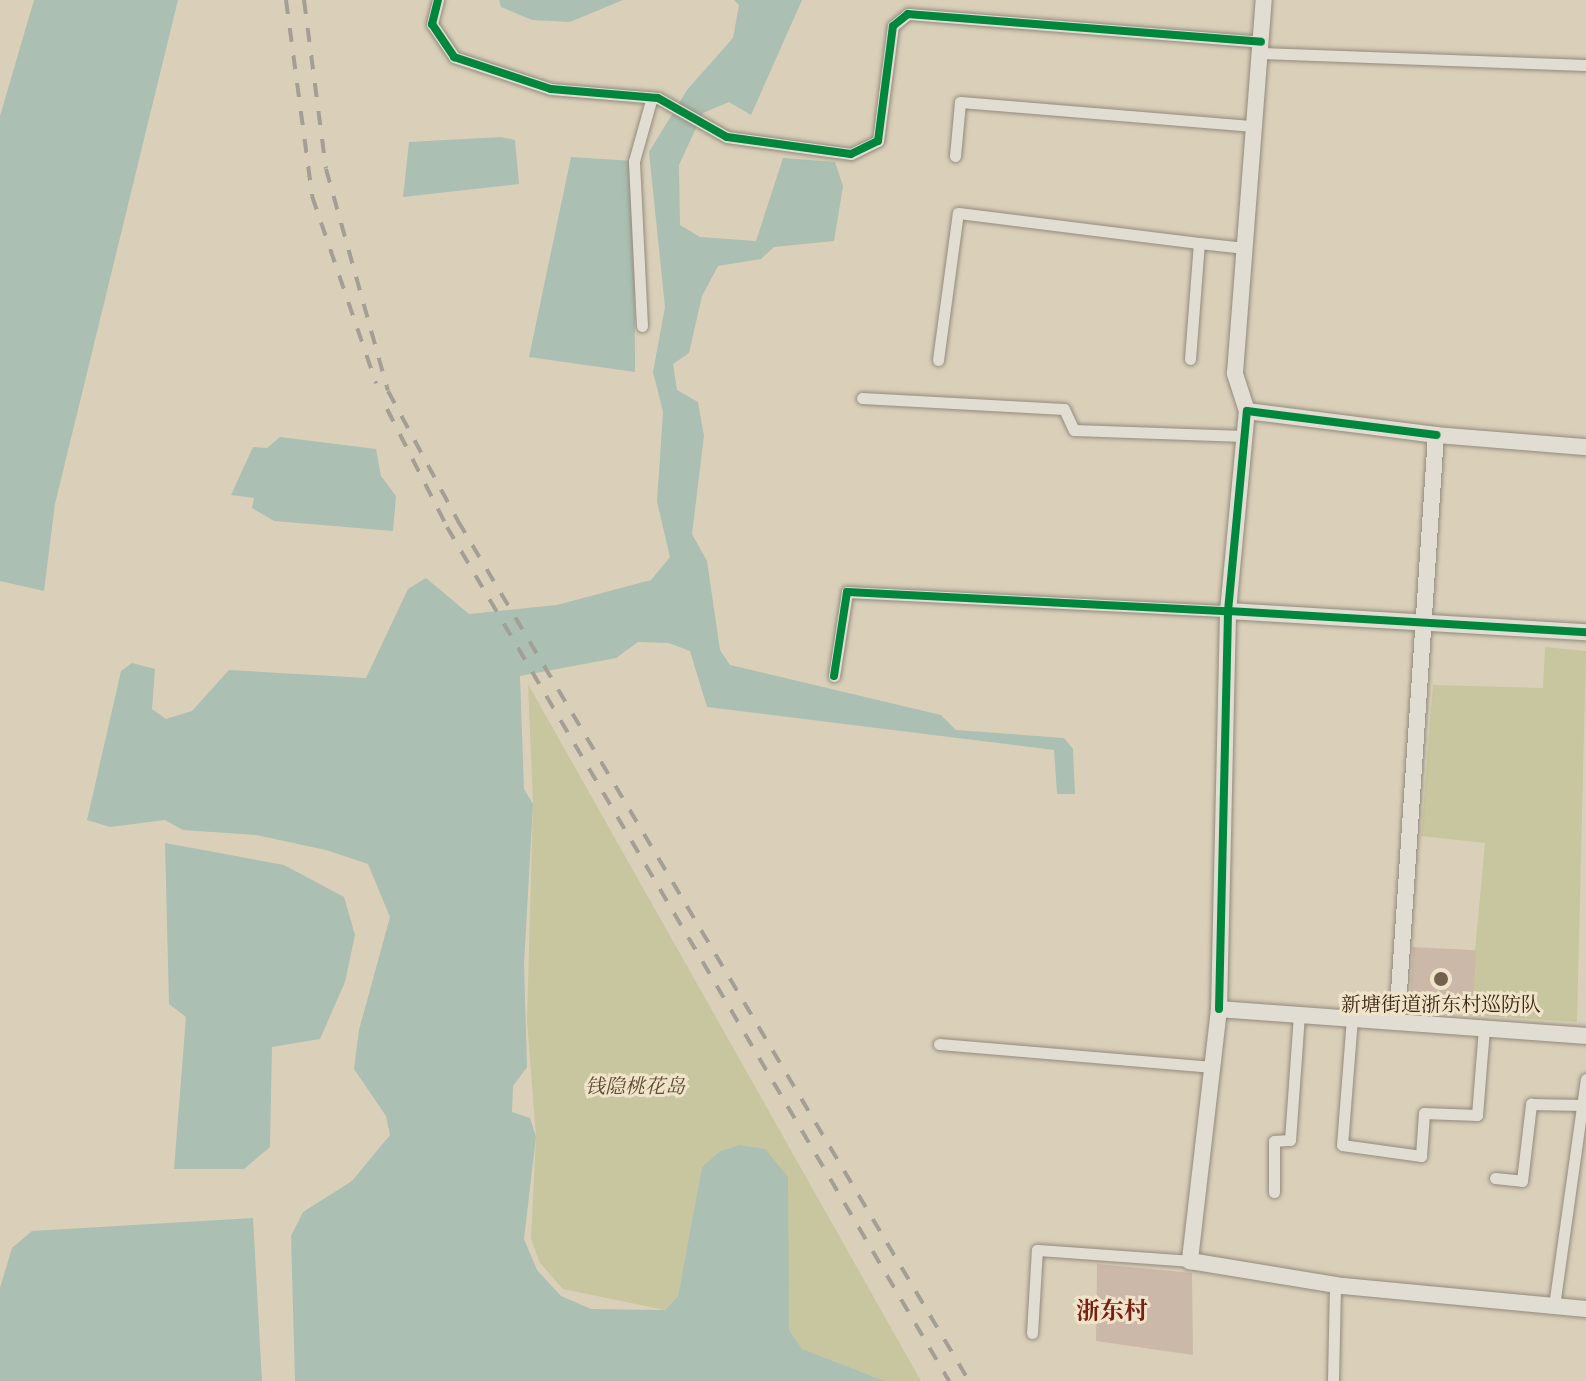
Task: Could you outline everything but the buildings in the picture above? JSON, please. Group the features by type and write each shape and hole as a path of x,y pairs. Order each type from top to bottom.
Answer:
{"street":[{"path":"438,0 432,24 454,57 551,89 652,97 727,137 851,154 878,141 893,26 908,14 1260,47 1586,65"},
{"path":"1190,1261 1219,1009 1228,611 1247,411 1235,373 1264,0"},
{"path":"642,326 634,161 652,97"},
{"path":"955,156 960,102 1254,126"},
{"path":"938,360 958,213 1245,248"},
{"path":"1190,359 1199,243"},
{"path":"862,398 1064,409 1074,430 1244,436"},
{"path":"1247,411 1436,435 1586,447"},
{"path":"1397,1022 1436,435"},
{"path":"834,676 847,592 1586,632"},
{"path":"1219,1009 1586,1036"},
{"path":"1274,1192 1274,1141 1290,1140 1299,1014"},
{"path":"1352,1018 1342,1145 1421,1156 1424,1113 1477,1115 1484,1028"},
{"path":"939,1044 1213,1067"},
{"path":"1554,1306 1582,1138 1586,1079"},
{"path":"1495,1178 1522,1181 1531,1104 1582,1105"},
{"path":"1032,1333 1037,1250 1190,1261 1335,1284 1586,1309"},
{"path":"1333,1381 1335,1284"}],"green space":[{"path":"1545,647 1586,651 1577,1022 1469,1015 1485,843 1421,836 1433,685 1543,688"},
{"name":"钱隐桃花岛","path":"528,684 921,1381 885,1381 802,1349 789,1330 764,1149 740,1145 720,1151 702,1167 678,1296 665,1310 563,1289 540,1263 531,1239 536,1137 527,1021 533,803"}],"shaded area":[{"path":"34,0 178,0 55,504 44,591 0,581 0,116"},
{"path":"499,0 623,0 570,22 532,20 501,7"},
{"path":"734,0 802,0 751,115 729,102 703,113 679,165 680,225 700,237 756,241 783,158 835,162 843,186 834,241 774,247 761,259 718,266 702,296 689,353 673,364 677,390 698,402 704,436 692,534 707,561 720,650 730,665 941,715 956,730 1064,738 1073,749 1075,794 1057,794 1054,750 707,707 690,651 669,643 638,642 616,658 520,676 524,789 533,804 524,964 527,1067 513,1086 512,1112 530,1118 536,1137 524,1239 537,1270 561,1296 591,1309 665,1310 678,1296 702,1167 720,1151 740,1145 765,1149 788,1177 789,1330 802,1349 885,1381 295,1381 291,1236 303,1212 352,1181 390,1135 386,1116 354,1069 359,1030 390,917 368,864 326,850 256,835 183,830 165,820 110,827 87,820 121,671 132,663 155,669 152,709 166,719 192,711 229,670 366,678 408,589 426,578 469,614 557,605 651,580 670,557 657,502 663,412 653,372 665,307 649,152 687,90 733,38 739,5"},
{"path":"501,137 515,140 519,184 403,197 409,142"},
{"path":"571,157 634,161 635,372 529,357"},
{"path":"280,437 376,449 381,476 396,496 393,531 274,521 252,508 254,498 231,495 253,447 267,448"},
{"path":"165,843 284,865 344,897 355,935 345,982 320,1039 272,1047 270,1147 244,1169 174,1169 186,1017 169,1004"},
{"path":"253,1218 262,1381 0,1381 0,1288 12,1248 32,1231"}],"railway":[{"path":"286,0 312,196 376,383"},
{"path":"304,0 326,169 388,391 458,521 969,1381"},
{"path":"387,409 447,527 949,1381"}],"cycle path":[{"path":"438,0 432,24 454,57 551,89 658,98 727,137 851,154 878,141 893,26 908,14 1261,42"},
{"path":"834,676 847,592 1228,611 1247,411 1436,435"},
{"path":"1219,1009 1228,611 1586,632"}],"place":[{"name":"新塘街道浙东村巡防队","path":"1441,979"}],"district":[{"name":"浙东村","path":"1112,1311"}]}
